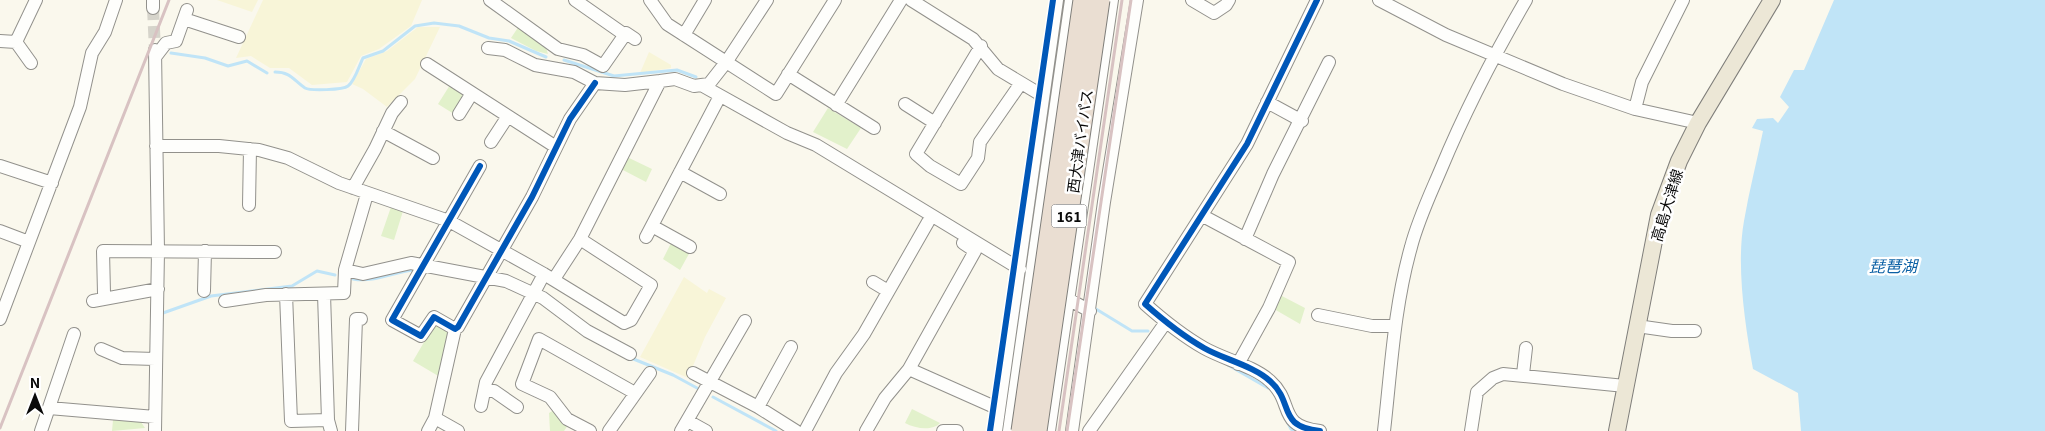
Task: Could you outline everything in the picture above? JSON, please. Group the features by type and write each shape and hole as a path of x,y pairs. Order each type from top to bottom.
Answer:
{"highway":[{"name":"西大津バイパス","path":"1021,431 1083,0"},
{"name":"西大津バイパス","path":"1037,431 1100,0"}],"main road":[{"name":"高島大津線","path":"1617,431 1659,215 1679,161 1698,122 1772,0"}],"street":[{"path":"16,42 36,0"},
{"path":"0,319 80,107 92,53 105,32 116,0"},
{"path":"490,0 558,49 583,55 603,66 630,37 575,0"},
{"path":"650,0 667,24 776,94 835,0"},
{"path":"684,35 705,0"},
{"path":"488,48 505,50 521,59 552,69 574,72 595,83 625,85 675,79 694,86 703,86 713,81 767,0"},
{"path":"836,105 910,0 981,46 998,68 1043,96"},
{"path":"1009,431 1022,294 1020,269 1057,0"},
{"path":"996,431 1022,294 1071,0"},
{"path":"1049,431 1112,0"},
{"path":"1072,431 1104,202 1137,0"},
{"path":"1192,0 1214,13 1226,5 1229,0"},
{"path":"1318,0 1247,144 1217,189 1203,216 1145,304 1166,322 1204,348 1268,379 1278,389 1293,423 1304,429 1320,431"},
{"path":"1379,0 1446,35 1563,84 1635,109 1698,122"},
{"path":"1384,431 1395,326 1410,248 1424,210 1493,56 1526,0"},
{"path":"1635,109 1642,82 1683,0"},
{"path":"155,431 158,251 155,53 166,44 176,40 186,15 239,37"},
{"path":"0,41 16,42"},
{"path":"16,42 31,63"},
{"path":"981,46 916,154 930,166 961,184 978,158 980,142 1021,83"},
{"path":"552,69 558,49"},
{"path":"1245,239 1273,174 1302,120 1329,62"},
{"path":"427,64 556,147"},
{"path":"788,74 874,128"},
{"path":"481,406 486,382 534,293 580,239 660,81"},
{"path":"428,431 435,418 455,329 532,197 570,118 595,83"},
{"path":"703,86 718,99 759,126"},
{"path":"459,114 472,93"},
{"path":"718,99 816,145 1020,269"},
{"path":"690,247 649,231 718,99"},
{"path":"353,188 392,113 401,102"},
{"path":"1267,102 1302,120"},
{"path":"905,104 935,123"},
{"path":"491,142 508,116"},
{"path":"383,131 433,158"},
{"path":"156,146 220,146 288,158 367,194 449,221 549,277 624,323 631,320 651,286 580,239"},
{"path":"249,206 250,150"},
{"path":"0,166 52,183"},
{"path":"455,329 434,317 422,336 392,320 480,166"},
{"path":"680,172 720,194"},
{"path":"225,301 286,294 344,293 344,270 367,194"},
{"path":"866,431 885,398 908,369 975,251 913,214"},
{"path":"1203,216 1289,262 1269,308 1238,364"},
{"path":"805,431 836,373 864,334 928,222"},
{"path":"0,231 30,242"},
{"path":"158,289 98,297 103,251 275,252"},
{"path":"204,291 205,251"},
{"path":"344,270 363,274 401,264 423,265 506,281 534,293 587,331 630,354"},
{"path":"874,282 888,291"},
{"path":"286,294 291,422 329,425 324,294"},
{"path":"1022,294 1068,299 1090,311"},
{"path":"1318,315 1372,326 1395,326"},
{"path":"352,431 356,319 361,319"},
{"path":"706,431 684,426 745,321"},
{"path":"1089,431 1166,322"},
{"path":"1637,326 1672,331 1695,331"},
{"path":"41,431 74,334"},
{"path":"590,431 567,418 550,397 522,384 539,339 635,393"},
{"path":"758,407 791,347"},
{"path":"1523,374 1526,348"},
{"path":"101,349 122,358 155,359"},
{"path":"908,369 999,409"},
{"path":"609,431 650,373"},
{"path":"693,373 758,407 796,431"},
{"path":"1471,431 1477,392 1488,381 1503,374 1523,374 1625,386"},
{"path":"484,391 494,391 517,407 518,394"},
{"path":"49,408 155,417"},
{"path":"435,418 458,431"},
{"path":"943,431 957,431"}],"shaded area":[{"path":"217,0 258,0 252,12"},
{"path":"263,0 422,0 411,26 379,49 361,56 347,82 312,85 289,68 270,68 251,56 236,58"},
{"path":"418,27 440,27 415,79 387,107 363,89 352,84 366,59 387,51"},
{"path":"649,52 671,65 671,68 640,73"},
{"path":"684,277 707,293 709,289 726,298 705,337 688,378 640,357"}],"green space":[{"path":"519,26 545,45 548,54 536,51 511,38"},
{"path":"450,85 462,92 463,99 454,114 438,104"},
{"path":"828,108 861,128 847,149 813,132"},
{"path":"627,157 652,169 646,182 621,169"},
{"path":"391,207 403,211 394,240 381,236"},
{"path":"671,243 690,252 680,270 663,259"},
{"path":"1280,295 1305,308 1300,324 1274,309"},
{"path":"434,325 443,325 449,334 440,377 413,361"},
{"path":"912,409 940,423 937,426 924,428 914,427 905,423"},
{"path":"554,410 568,425 564,431 550,431 549,413"},
{"path":"113,420 141,422 145,428 112,431"}],"water":[{"name":"琵琶湖","path":"1834,0 2045,0 2045,431 1801,431 1798,393 1753,369 1741,276 1744,221 1763,131 1752,128 1757,119 1773,118 1778,123 1789,107 1780,97 1794,70 1804,70"}],"waterway":[{"path":"275,72 285,73 308,89 326,90 345,87 353,81 363,58 383,51 415,26 434,23 459,26 489,38 509,41 546,57"},
{"path":"171,53 205,58 228,66 247,61 267,73"},
{"path":"564,60 614,76 677,70 696,77"},
{"path":"353,279 368,280 414,270"},
{"path":"163,313 211,296 292,286 317,271 335,275"},
{"path":"1096,309 1132,331 1148,331"},
{"path":"631,358 673,375 697,388"},
{"path":"1228,365 1268,388"},
{"path":"713,397 776,431"},
{"path":"1287,421 1294,431"}],"tunnel":[{"path":"153,8 155,50"}],"railway":[{"path":"0,428 169,0"},
{"path":"1059,431 1122,0"},
{"path":"1067,431 1131,0"}],"cycle path":[{"path":"990,431 1053,0"},
{"path":"1317,0 1247,144 1145,304 1173,328 1196,343 1256,371 1270,381 1278,389 1291,419 1306,428 1320,431"},
{"path":"480,166 392,320 421,336 434,317 455,329 458,327 532,197 570,119 595,83"}]}
